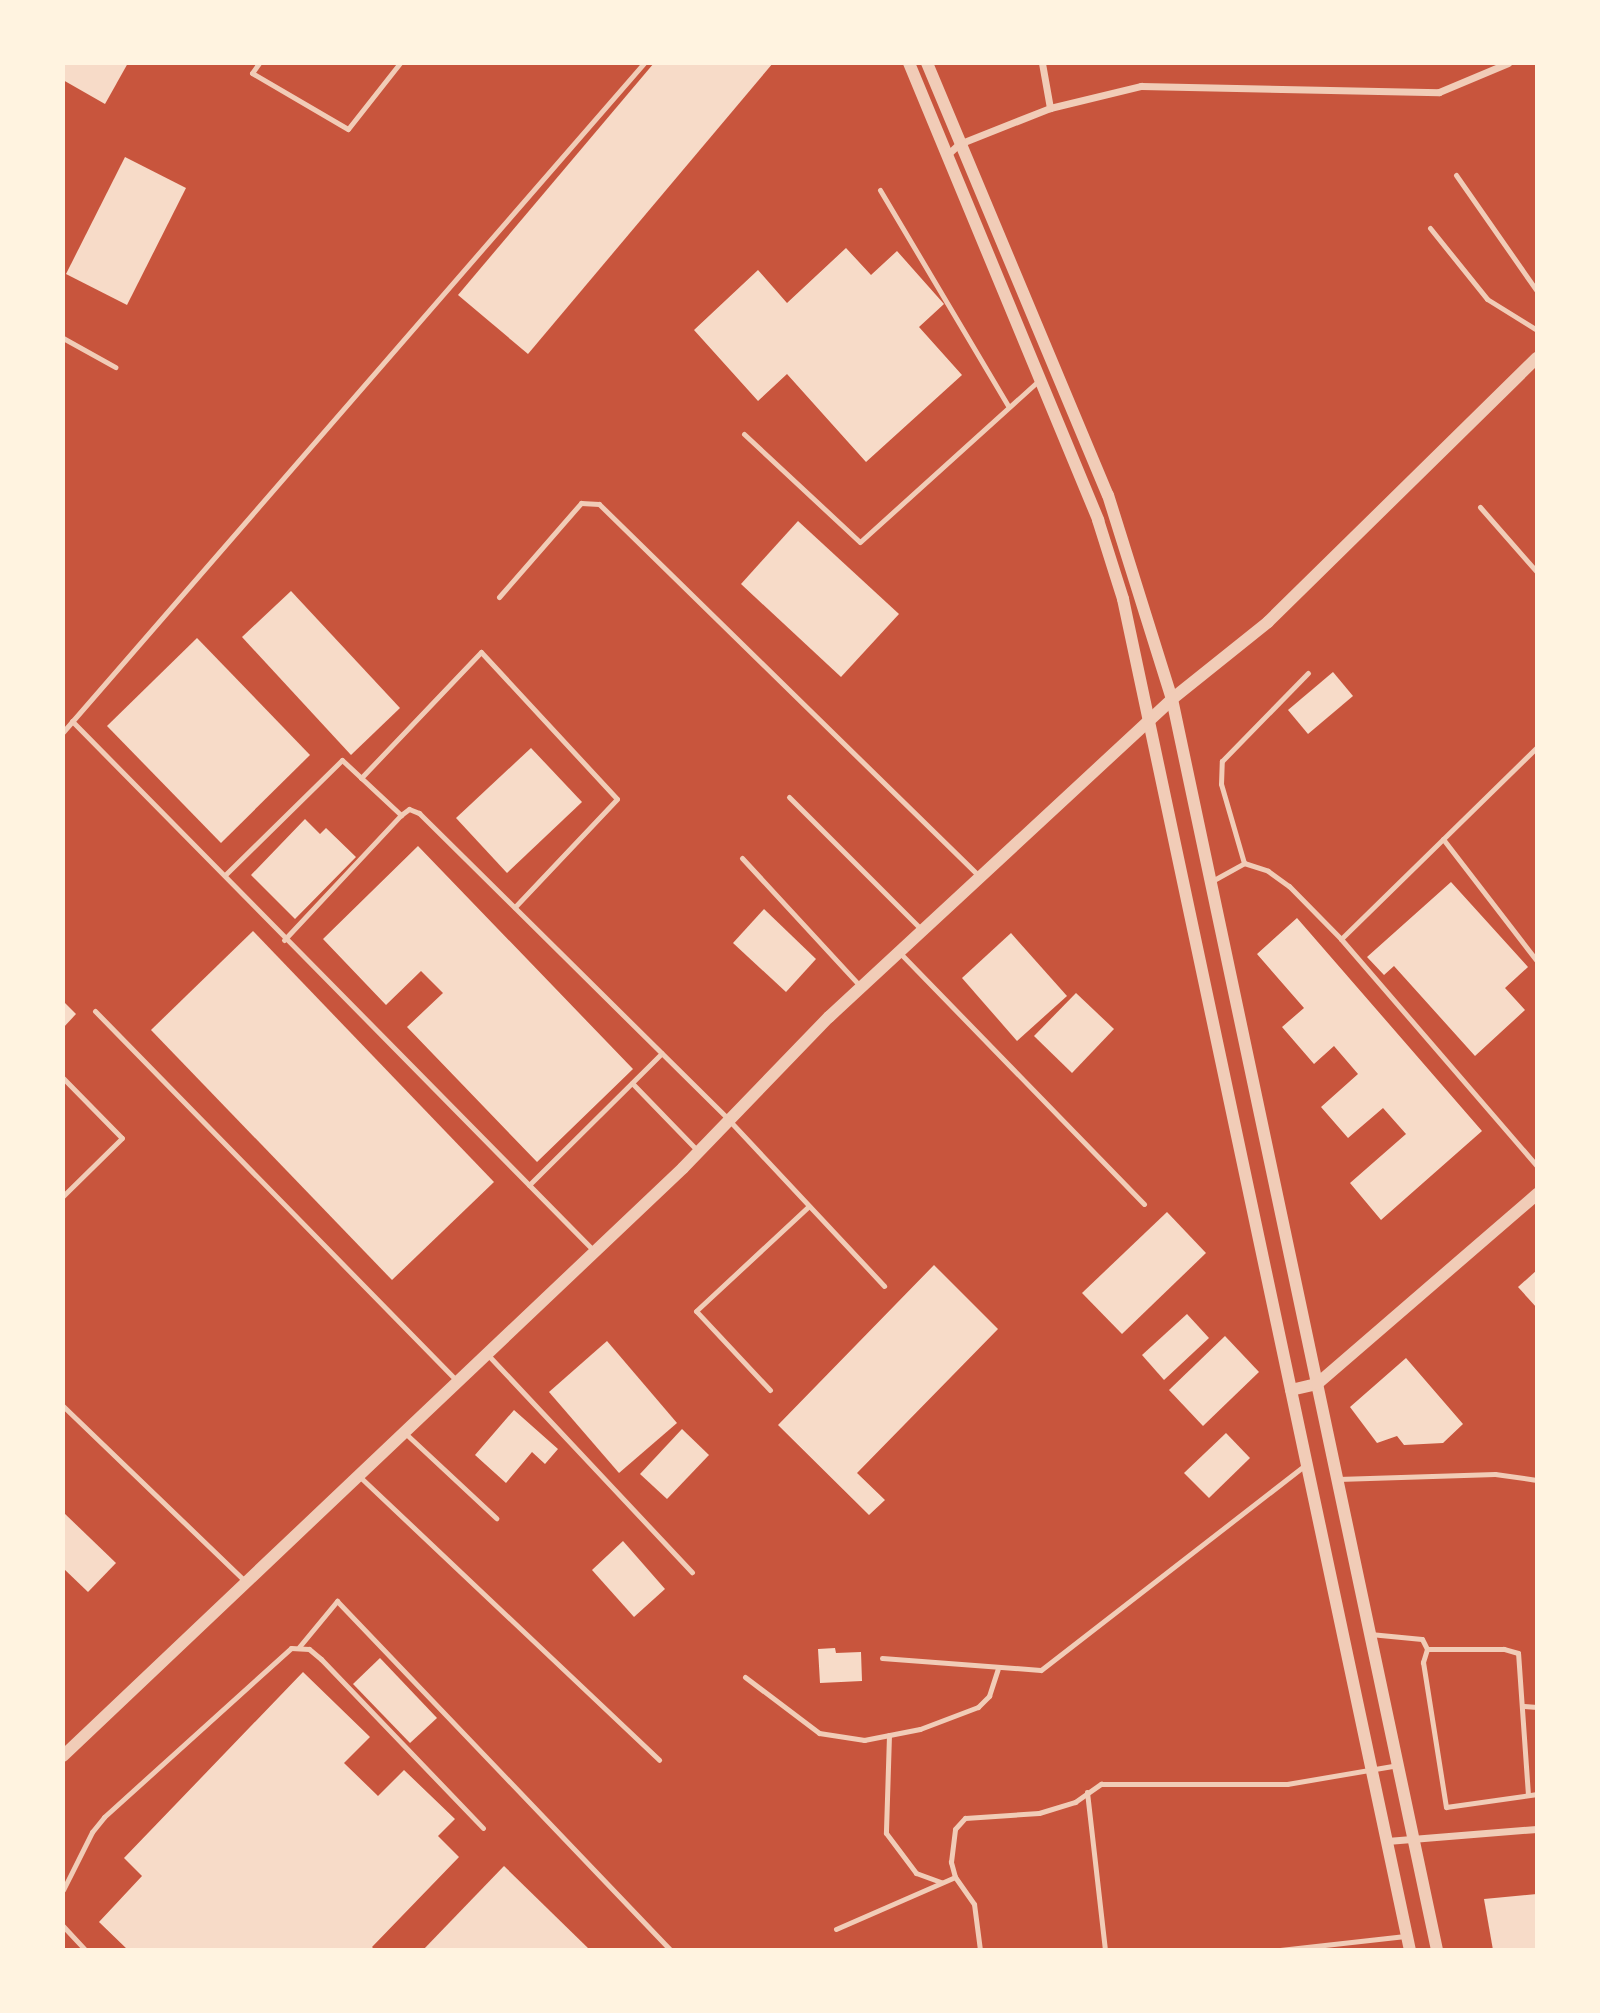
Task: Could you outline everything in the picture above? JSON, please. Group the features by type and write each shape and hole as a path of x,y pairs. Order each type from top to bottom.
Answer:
{"street":[{"path":"909,63 1037,382 1098,520 1123,598 1410,1950"},
{"path":"927,63 1108,495 1172,699 1437,1950"},
{"path":"1042,63 1050,108"},
{"path":"947,155 960,145 1050,108 1141,86 1439,92 1508,63"},
{"path":"63,1756 595,1252 861,987 1172,699 1268,622 1537,358"},
{"path":"1291,1390 1317,1384 1537,1194"},
{"path":"1387,1841 1537,1829"}],"lane":[{"path":"259,63 252,73 348,130 400,63"},
{"path":"63,732 644,63"},
{"path":"1456,175 1537,291"},
{"path":"880,190 1009,407"},
{"path":"1430,228 1487,299 1537,330"},
{"path":"63,338 115,367"},
{"path":"744,434 860,542 1037,382"},
{"path":"499,597 581,503 599,504 979,876"},
{"path":"1480,507 1537,572"},
{"path":"361,778 481,652 617,799 515,907"},
{"path":"1244,863 1221,783 1222,761 1308,673"},
{"path":"72,722 225,876 284,940 595,1252"},
{"path":"1341,939 1537,747"},
{"path":"225,876 342,760 401,815"},
{"path":"789,797 922,930"},
{"path":"284,940 401,815 409,809 419,813 727,1118 884,1286"},
{"path":"1443,839 1537,961"},
{"path":"742,858 861,987"},
{"path":"1211,882 1244,863 1268,871 1289,886 1341,939 1537,1166"},
{"path":"899,952 1144,1204"},
{"path":"95,1011 458,1383"},
{"path":"529,1185 662,1053"},
{"path":"63,1078 122,1138 63,1196"},
{"path":"632,1083 698,1151"},
{"path":"770,1390 696,1311 809,1206"},
{"path":"488,1355 692,1572"},
{"path":"63,1406 246,1583"},
{"path":"405,1433 496,1518"},
{"path":"882,1658 1031,1672 1049,1667 1307,1464"},
{"path":"1337,1479 1495,1474 1537,1480"},
{"path":"359,1476 659,1760"},
{"path":"63,1890 92,1832 104,1818 282,1653 299,1647 337,1601 671,1950"},
{"path":"1370,1634 1422,1639 1427,1649 1423,1662 1446,1807 1537,1794"},
{"path":"299,1647 321,1659 483,1828"},
{"path":"1427,1649 1513,1650 1522,1660 1528,1795"},
{"path":"745,1677 829,1737 864,1740 920,1729 978,1707 989,1696 998,1669"},
{"path":"1524,1706 1537,1707"},
{"path":"889,1735 886,1833 916,1873 941,1882"},
{"path":"980,1950 974,1904 955,1877 951,1848 958,1823 965,1818 1039,1813 1075,1802 1101,1784 1287,1784 1398,1765"},
{"path":"1087,1792 1105,1950"},
{"path":"836,1929 955,1877"},
{"path":"63,1926 85,1950"},
{"path":"1280,1950 1407,1936"}],"building":[{"path":"63,63 128,63 105,104 63,80"},
{"path":"654,63 773,63 528,354 458,295"},
{"path":"125,157 186,188 127,305 66,274"},
{"path":"846,248 871,275 897,251 944,304 919,327 962,375 866,462 787,374 758,401 694,330 758,270 787,303"},
{"path":"798,521 899,614 841,677 741,584"},
{"path":"291,591 400,708 351,755 242,637"},
{"path":"197,638 310,755 221,843 107,726"},
{"path":"1333,672 1353,696 1308,734 1288,710"},
{"path":"531,748 582,802 507,873 456,818"},
{"path":"305,819 320,834 326,828 356,857 295,919 251,875"},
{"path":"418,846 633,1069 537,1162 407,1027 443,993 421,971 386,1005 323,939"},
{"path":"1451,882 1528,967 1505,988 1525,1010 1475,1056 1394,966 1384,975 1367,957"},
{"path":"764,909 816,959 786,992 733,943"},
{"path":"1297,918 1482,1131 1381,1220 1350,1183 1406,1134 1383,1108 1348,1138 1321,1107 1358,1074 1334,1046 1314,1064 1282,1027 1304,1008 1257,954"},
{"path":"253,931 494,1182 392,1280 151,1030"},
{"path":"1011,933 1067,996 1017,1041 962,978"},
{"path":"1076,993 1114,1029 1072,1073 1034,1036"},
{"path":"63,1001 76,1014 63,1028"},
{"path":"1167,1212 1206,1253 1122,1334 1082,1293"},
{"path":"934,1265 998,1329 857,1473 885,1500 869,1515 778,1425"},
{"path":"1537,1270 1537,1308 1518,1287"},
{"path":"1187,1314 1209,1338 1164,1380 1142,1355"},
{"path":"1225,1336 1259,1372 1203,1426 1169,1390"},
{"path":"607,1341 677,1423 619,1473 549,1392"},
{"path":"1406,1358 1463,1424 1443,1443 1404,1445 1397,1436 1377,1443 1350,1407"},
{"path":"514,1410 558,1449 545,1464 532,1452 506,1483 475,1455"},
{"path":"682,1429 709,1455 667,1499 640,1474"},
{"path":"1226,1433 1250,1458 1209,1498 1184,1473"},
{"path":"63,1512 116,1563 88,1592 63,1568"},
{"path":"623,1541 665,1589 634,1617 592,1570"},
{"path":"835,1648 836,1653 861,1652 862,1681 820,1683 818,1649"},
{"path":"380,1658 437,1718 410,1743 353,1684"},
{"path":"303,1672 370,1737 344,1763 378,1796 404,1770 455,1819 438,1836 459,1857 372,1947 375,1950 128,1950 99,1922 142,1876 124,1858"},
{"path":"504,1866 590,1950 423,1950"},
{"path":"1537,1894 1537,1950 1493,1950 1484,1899"}]}
